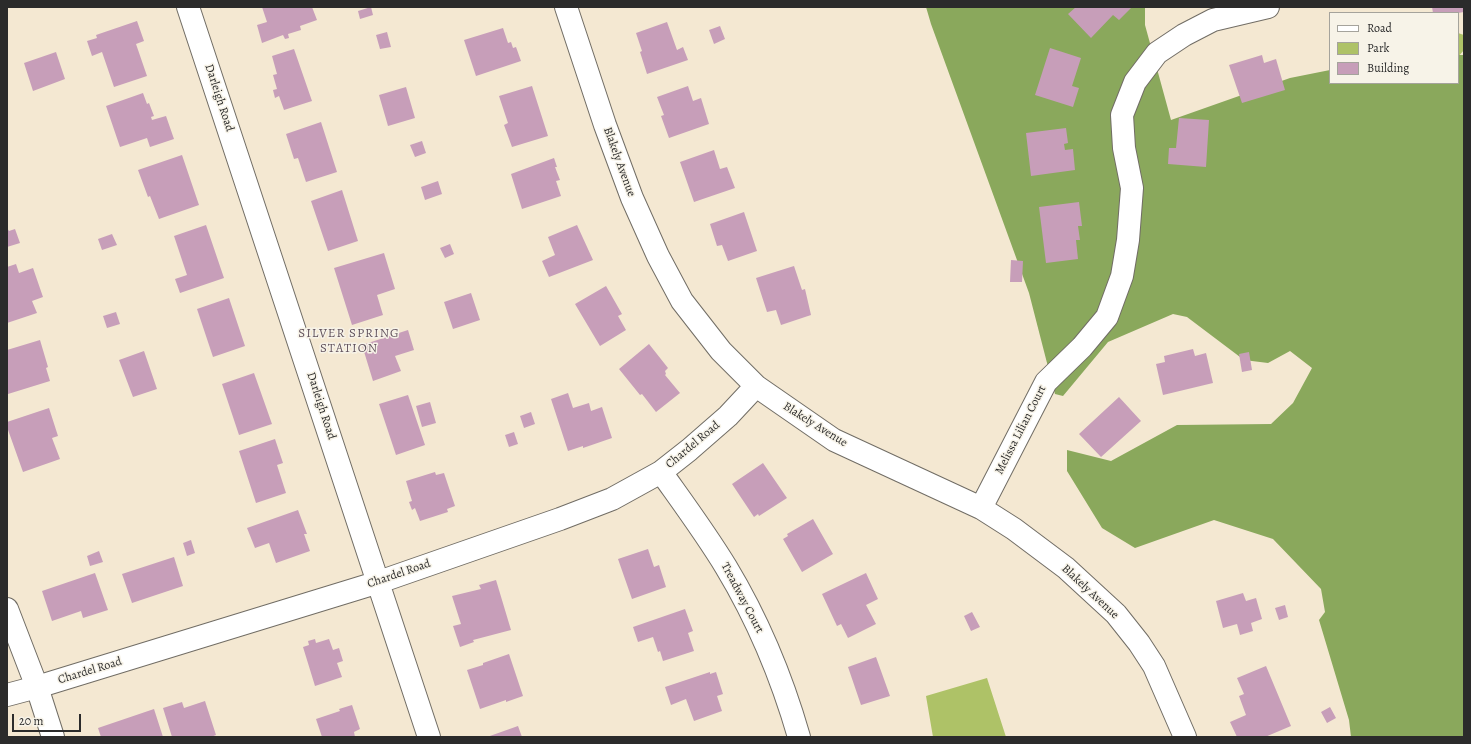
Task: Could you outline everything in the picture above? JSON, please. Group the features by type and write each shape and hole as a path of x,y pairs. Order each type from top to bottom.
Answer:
{"street":[{"name":"Darleigh Road","path":"188,7 429,737"},
{"name":"Blakely Avenue","path":"566,7 605,125 632,198 658,256 687,307 721,351 756,386 834,440 982,508 1014,528 1066,568 1116,614 1139,642 1154,666 1185,737"},
{"name":"Melissa Lilian Court","path":"982,508 1046,382 1082,347 1107,317 1122,276 1128,240 1132,188 1124,148 1122,115 1135,82 1157,53 1184,35 1213,20 1268,7"},
{"name":"Chardel Road","path":"7,694 37,687 379,582 560,519 612,499 661,472 717,426 756,386"},
{"name":"Treadway Court","path":"661,472 726,567 751,611 774,664 799,737"},
{"path":"7,609 37,687 53,737"}],"green space":[{"path":"926,7 1145,7 1145,25 1171,120 1290,78 1329,70 1329,84 1459,84 1459,55 1464,55 1464,737 1351,737 1349,720 1319,620 1325,612 1321,589 1273,539 1214,520 1135,548 1102,528 1067,471 1067,450 1111,461 1177,425 1271,424 1293,403 1312,368 1290,351 1268,363 1244,360 1187,317 1173,314 1108,342 1063,396 1055,394 1029,293"},
{"path":"1459,33 1464,35 1464,50 1459,56"},
{"path":"987,678 1006,737 933,737 926,696"}],"building":[{"path":"262,7 312,7 317,20 300,26 301,30 288,34 289,38 285,39 283,35 262,43 257,25 267,22"},
{"path":"371,7 373,15 360,19 358,11"},
{"path":"1076,7 1131,8 1119,20 1113,15 1091,38 1068,14"},
{"path":"1432,7 1464,7 1464,12 1459,13 1433,12"},
{"path":"137,21 144,41 136,44 147,76 114,87 102,52 92,56 87,41 97,38 96,35"},
{"path":"667,22 677,50 683,47 688,60 647,74 636,33"},
{"path":"720,26 725,39 714,44 709,30"},
{"path":"503,28 508,43 511,42 513,48 516,47 521,61 476,76 464,40"},
{"path":"387,32 391,47 380,49 376,35"},
{"path":"1050,48 1081,58 1072,86 1079,88 1073,107 1035,95"},
{"path":"294,49 312,101 284,110 279,96 275,98 273,90 277,89 273,75 277,74 272,56"},
{"path":"56,52 65,79 33,91 24,63"},
{"path":"1262,55 1264,63 1276,59 1285,90 1242,103 1229,65"},
{"path":"532,86 548,136 512,147 504,125 508,123 499,96"},
{"path":"688,86 693,101 701,98 709,124 669,138 661,116 664,115 657,97"},
{"path":"406,87 415,118 388,126 379,95"},
{"path":"143,93 154,116 151,117 152,120 166,116 174,139 150,147 147,138 120,147 106,106"},
{"path":"1179,118 1209,120 1206,167 1168,164 1169,148 1176,148"},
{"path":"321,122 337,172 306,182 298,158 294,159 286,134"},
{"path":"1066,128 1068,143 1064,144 1065,150 1073,149 1075,170 1031,176 1026,133"},
{"path":"422,141 426,153 415,157 410,145"},
{"path":"714,150 720,169 727,167 735,188 694,202 680,162"},
{"path":"182,155 199,205 159,219 150,196 148,197 138,170"},
{"path":"554,158 557,167 555,167 560,180 556,181 561,196 522,209 511,174"},
{"path":"438,181 442,194 425,200 421,187"},
{"path":"342,190 358,241 328,251 311,201"},
{"path":"1079,202 1082,226 1078,226 1080,240 1076,240 1078,259 1046,263 1039,207"},
{"path":"744,212 757,251 728,261 722,245 717,246 710,224"},
{"path":"206,225 224,278 180,293 175,279 187,275 174,236"},
{"path":"577,225 593,260 549,277 542,261 555,255 548,237"},
{"path":"7,228 9,231 15,229 20,243 7,247"},
{"path":"112,234 117,245 102,250 98,239"},
{"path":"450,244 454,254 445,258 440,248"},
{"path":"384,253 395,289 377,295 383,315 352,325 334,268"},
{"path":"1011,260 1023,261 1022,282 1010,282"},
{"path":"16,264 19,273 33,268 43,297 32,301 37,313 7,323 7,267"},
{"path":"794,266 802,290 805,289 811,315 781,325 776,310 767,312 756,278"},
{"path":"606,286 622,314 618,316 626,330 600,346 575,304"},
{"path":"471,293 480,320 453,329 444,302"},
{"path":"229,298 245,346 213,357 197,309"},
{"path":"116,312 120,324 107,328 103,316"},
{"path":"408,330 414,350 395,356 401,371 373,381 362,345"},
{"path":"40,340 48,367 46,368 50,381 8,394 7,350"},
{"path":"649,344 668,368 665,371 665,375 680,393 656,412 619,369"},
{"path":"1193,349 1195,356 1206,353 1213,383 1163,395 1156,364 1165,362 1164,356"},
{"path":"144,351 157,389 133,397 119,360"},
{"path":"1249,352 1252,370 1242,372 1239,354"},
{"path":"254,373 272,424 239,435 222,384"},
{"path":"568,393 573,408 589,403 591,411 602,407 612,438 583,448 583,446 568,451 551,399"},
{"path":"408,395 425,445 396,455 379,404"},
{"path":"1119,397 1141,421 1101,457 1079,434"},
{"path":"430,402 436,423 422,427 416,406"},
{"path":"49,408 58,436 52,438 60,459 23,472 7,427 7,422"},
{"path":"531,412 535,424 524,428 520,416"},
{"path":"514,432 518,444 509,447 505,435"},
{"path":"275,439 283,463 277,465 286,493 256,503 239,451"},
{"path":"763,463 787,498 759,516 758,514 754,517 732,484"},
{"path":"435,472 436,475 444,473 455,506 447,509 448,512 420,521 415,508 412,510 409,502 412,501 406,481"},
{"path":"298,510 307,534 304,534 310,551 276,563 269,543 255,548 247,528"},
{"path":"813,519 833,554 802,572 783,539 788,536 787,534"},
{"path":"191,540 195,553 187,556 183,543"},
{"path":"648,549 654,567 659,565 666,587 632,599 618,559"},
{"path":"99,551 103,562 90,566 87,556"},
{"path":"174,557 183,586 132,603 122,574"},
{"path":"95,573 108,610 83,618 81,611 52,621 42,591"},
{"path":"866,573 878,599 866,605 876,624 848,638 841,624 837,626 822,594"},
{"path":"496,580 511,630 473,640 474,642 460,647 453,626 461,624 452,596 481,589 479,585"},
{"path":"1243,593 1246,601 1256,598 1262,619 1251,623 1253,631 1240,635 1237,624 1223,628 1216,601"},
{"path":"1285,605 1288,617 1279,620 1275,608"},
{"path":"685,609 693,631 688,633 694,651 663,661 653,637 638,642 633,627"},
{"path":"972,612 980,627 971,631 964,616"},
{"path":"315,639 316,643 329,639 333,650 339,648 343,661 337,663 342,677 315,686 303,647 309,645 308,641"},
{"path":"509,654 523,696 480,709 467,670"},
{"path":"876,657 890,696 861,705 848,667"},
{"path":"1266,666 1291,726 1265,737 1237,737 1230,722 1246,715 1239,696 1244,694 1237,678"},
{"path":"710,672 710,674 716,672 723,694 717,696 722,711 694,721 686,699 671,705 665,687"},
{"path":"205,701 216,735 211,737 172,737 163,708 182,702 184,708"},
{"path":"352,705 360,729 354,732 355,737 322,737 316,719 340,711 339,709"},
{"path":"1330,707 1336,718 1327,723 1321,712"},
{"path":"154,709 163,737 101,737 98,728"},
{"path":"518,726 522,737 487,737"}],"district":[{"name":"SILVER SPRING STATION","path":"349,342"}]}
